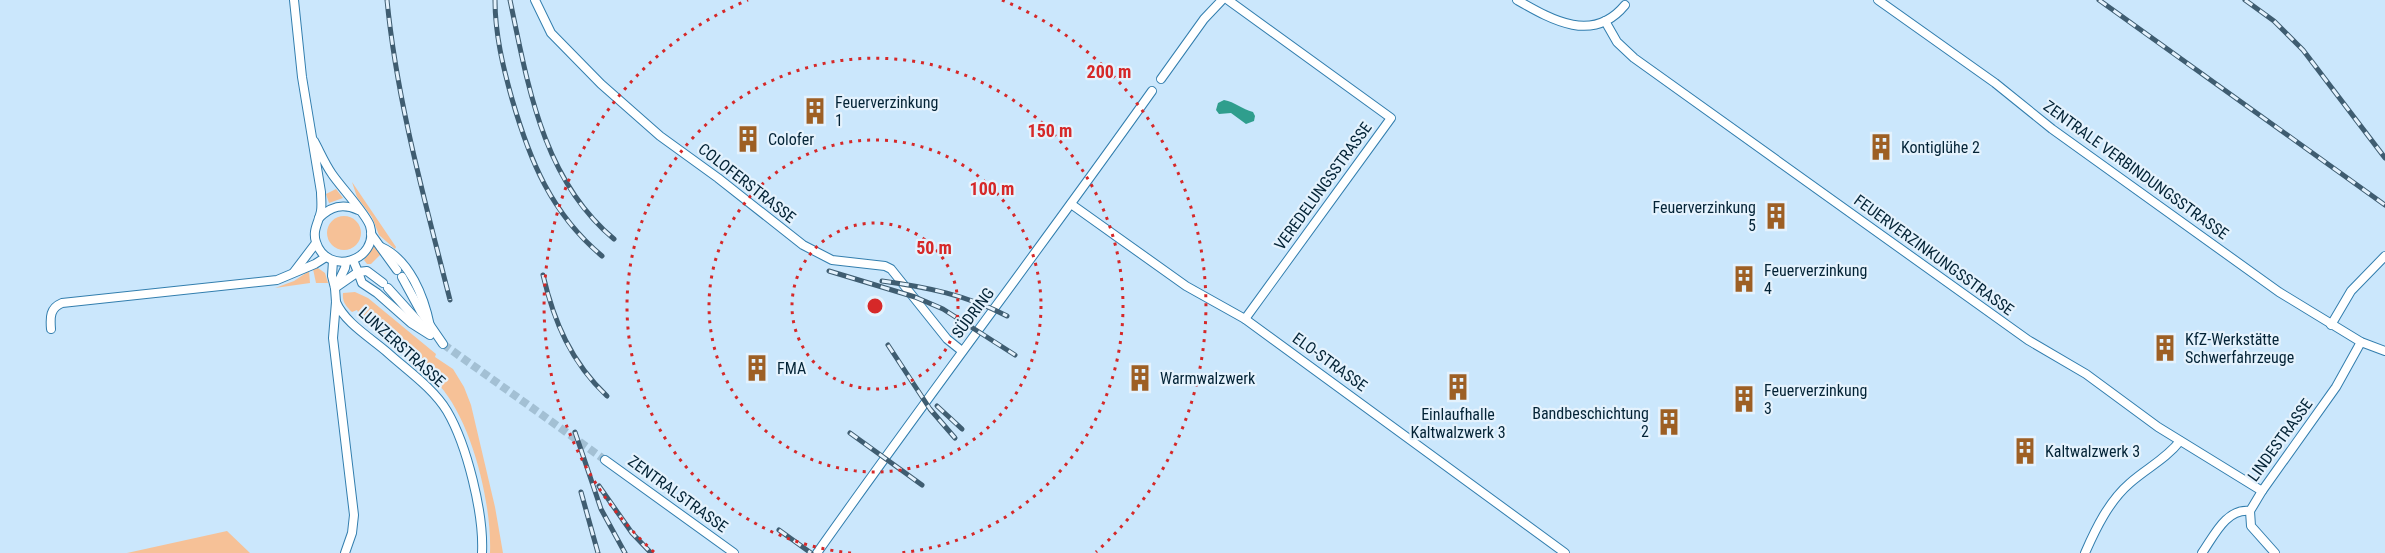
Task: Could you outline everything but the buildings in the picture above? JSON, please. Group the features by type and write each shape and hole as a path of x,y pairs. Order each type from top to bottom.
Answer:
{"street":[{"path":"294,0 302,77 321,192 321,208 315,231 316,243 330,259"},
{"name":"COLOFERSTRASSE","path":"535,0 551,33 562,46 660,136 803,245 838,261 885,266 891,269 946,339 962,351"},
{"path":"1161,80 1204,19 1222,0"},
{"name":"VEREDELUNGSSTRASSE","path":"1228,0 1391,118 1245,319"},
{"path":"1517,0 1569,24 1580,26 1605,21 1614,16 1625,4"},
{"name":"ZENTRALE VERBINDUNGSSTRASSE","path":"1878,0 1979,72 2078,148 2279,292 2361,342 2385,351"},
{"name":"FEUERVERZINKUNGSSTRASSE","path":"1605,21 1617,42 1634,58 2005,325 2086,374 2180,441 2262,491"},
{"name":"SÜDRING","path":"817,553 924,401 1152,91"},
{"path":"314,141 331,172 358,210 368,220 371,234 400,273 430,330"},
{"name":"ELO-STRASSE","path":"1071,204 1186,286 1245,319 1565,553"},
{"path":"319,219 333,208 350,207 358,210"},
{"name":"LUNZERSTRASSE","path":"335,288 350,261 364,253 371,234"},
{"path":"292,274 316,243"},
{"path":"381,247 395,255 417,285 423,296 430,330"},
{"path":"2331,325 2351,291 2385,256"},
{"path":"51,329 52,310 62,303 277,279 330,259 350,261 362,283 411,323 430,330"},
{"name":"LUNZERSTRASSE","path":"330,259 336,302 333,338 354,515 352,533 345,553"},
{"path":"315,264 324,266 332,276"},
{"path":"335,288 358,272 367,271 430,330"},
{"name":"LUNZERSTRASSE","path":"336,302 346,317 425,386 447,410 458,436 477,501 482,529 482,553"},
{"name":"LINDESTRASSE","path":"2250,511 2336,387 2361,342"},
{"path":"2085,553 2111,504 2128,484 2160,461 2180,441"},
{"name":"ZENTRALSTRASSE","path":"605,460 734,553"},
{"path":"2202,553 2227,518 2238,511 2250,511 2252,526 2275,553"}],"shaded area":[{"path":"1224,100 1253,112 1254,121 1246,124 1231,113 1219,114 1216,110 1218,103"},
{"path":"352,182 396,247 395,249 379,235 372,217 357,197"},
{"path":"336,189 343,198 329,203 326,194"},
{"path":"344,216 356,221 361,233 356,245 344,250 332,245 327,233 332,221"},
{"path":"374,246 381,254 371,264 367,264 364,260"},
{"path":"318,268 325,273 328,283 316,283 313,269"},
{"path":"309,271 310,283 275,288 294,281"},
{"path":"355,292 368,298 436,354 435,357 453,369 464,387 471,405 495,507 503,553 490,553 488,511 478,464 451,401 439,385 360,316 357,310 352,312 348,308 343,293"},
{"path":"227,531 250,553 127,553"}],"tunnel":[{"path":"443,344 605,460"}],"railway":[{"path":"387,0 405,114 450,300"},
{"path":"495,0 498,38 526,144 556,204 584,239 602,256"},
{"path":"510,0 532,98 555,160 570,189 590,215 614,239"},
{"path":"2099,0 2385,205"},
{"path":"2245,0 2274,21 2303,50 2385,158"},
{"path":"829,271 915,297 943,309 1015,355"},
{"path":"543,275 553,309 566,340 583,369 607,396"},
{"path":"882,281 946,293 1007,316"},
{"path":"888,345 930,409 955,438"},
{"path":"937,406 962,429"},
{"path":"575,432 601,509 625,553"},
{"path":"850,433 922,485"},
{"path":"599,486 632,533 651,553"},
{"path":"581,492 598,553"},
{"path":"779,530 811,553"}],"place":[{"name":"Feuerverzinkung 1","path":"815,111"},
{"name":"Colofer","path":"748,139"},
{"name":"Kontiglühe 2","path":"1881,147"},
{"name":"Feuerverzinkung 5","path":"1776,216"},
{"name":"Feuerverzinkung 4","path":"1744,279"},
{"name":"KfZ-Werkstätte Schwerfahrzeuge","path":"2165,348"},
{"name":"FMA","path":"757,368"},
{"name":"Warmwalzwerk","path":"1140,378"},
{"name":"Einlaufhalle Kaltwalzwerk 3","path":"1458,387"},
{"name":"Feuerverzinkung 3","path":"1744,399"},
{"name":"Bandbeschichtung 2","path":"1669,422"},
{"name":"Kaltwalzwerk 3","path":"2025,451"}]}
